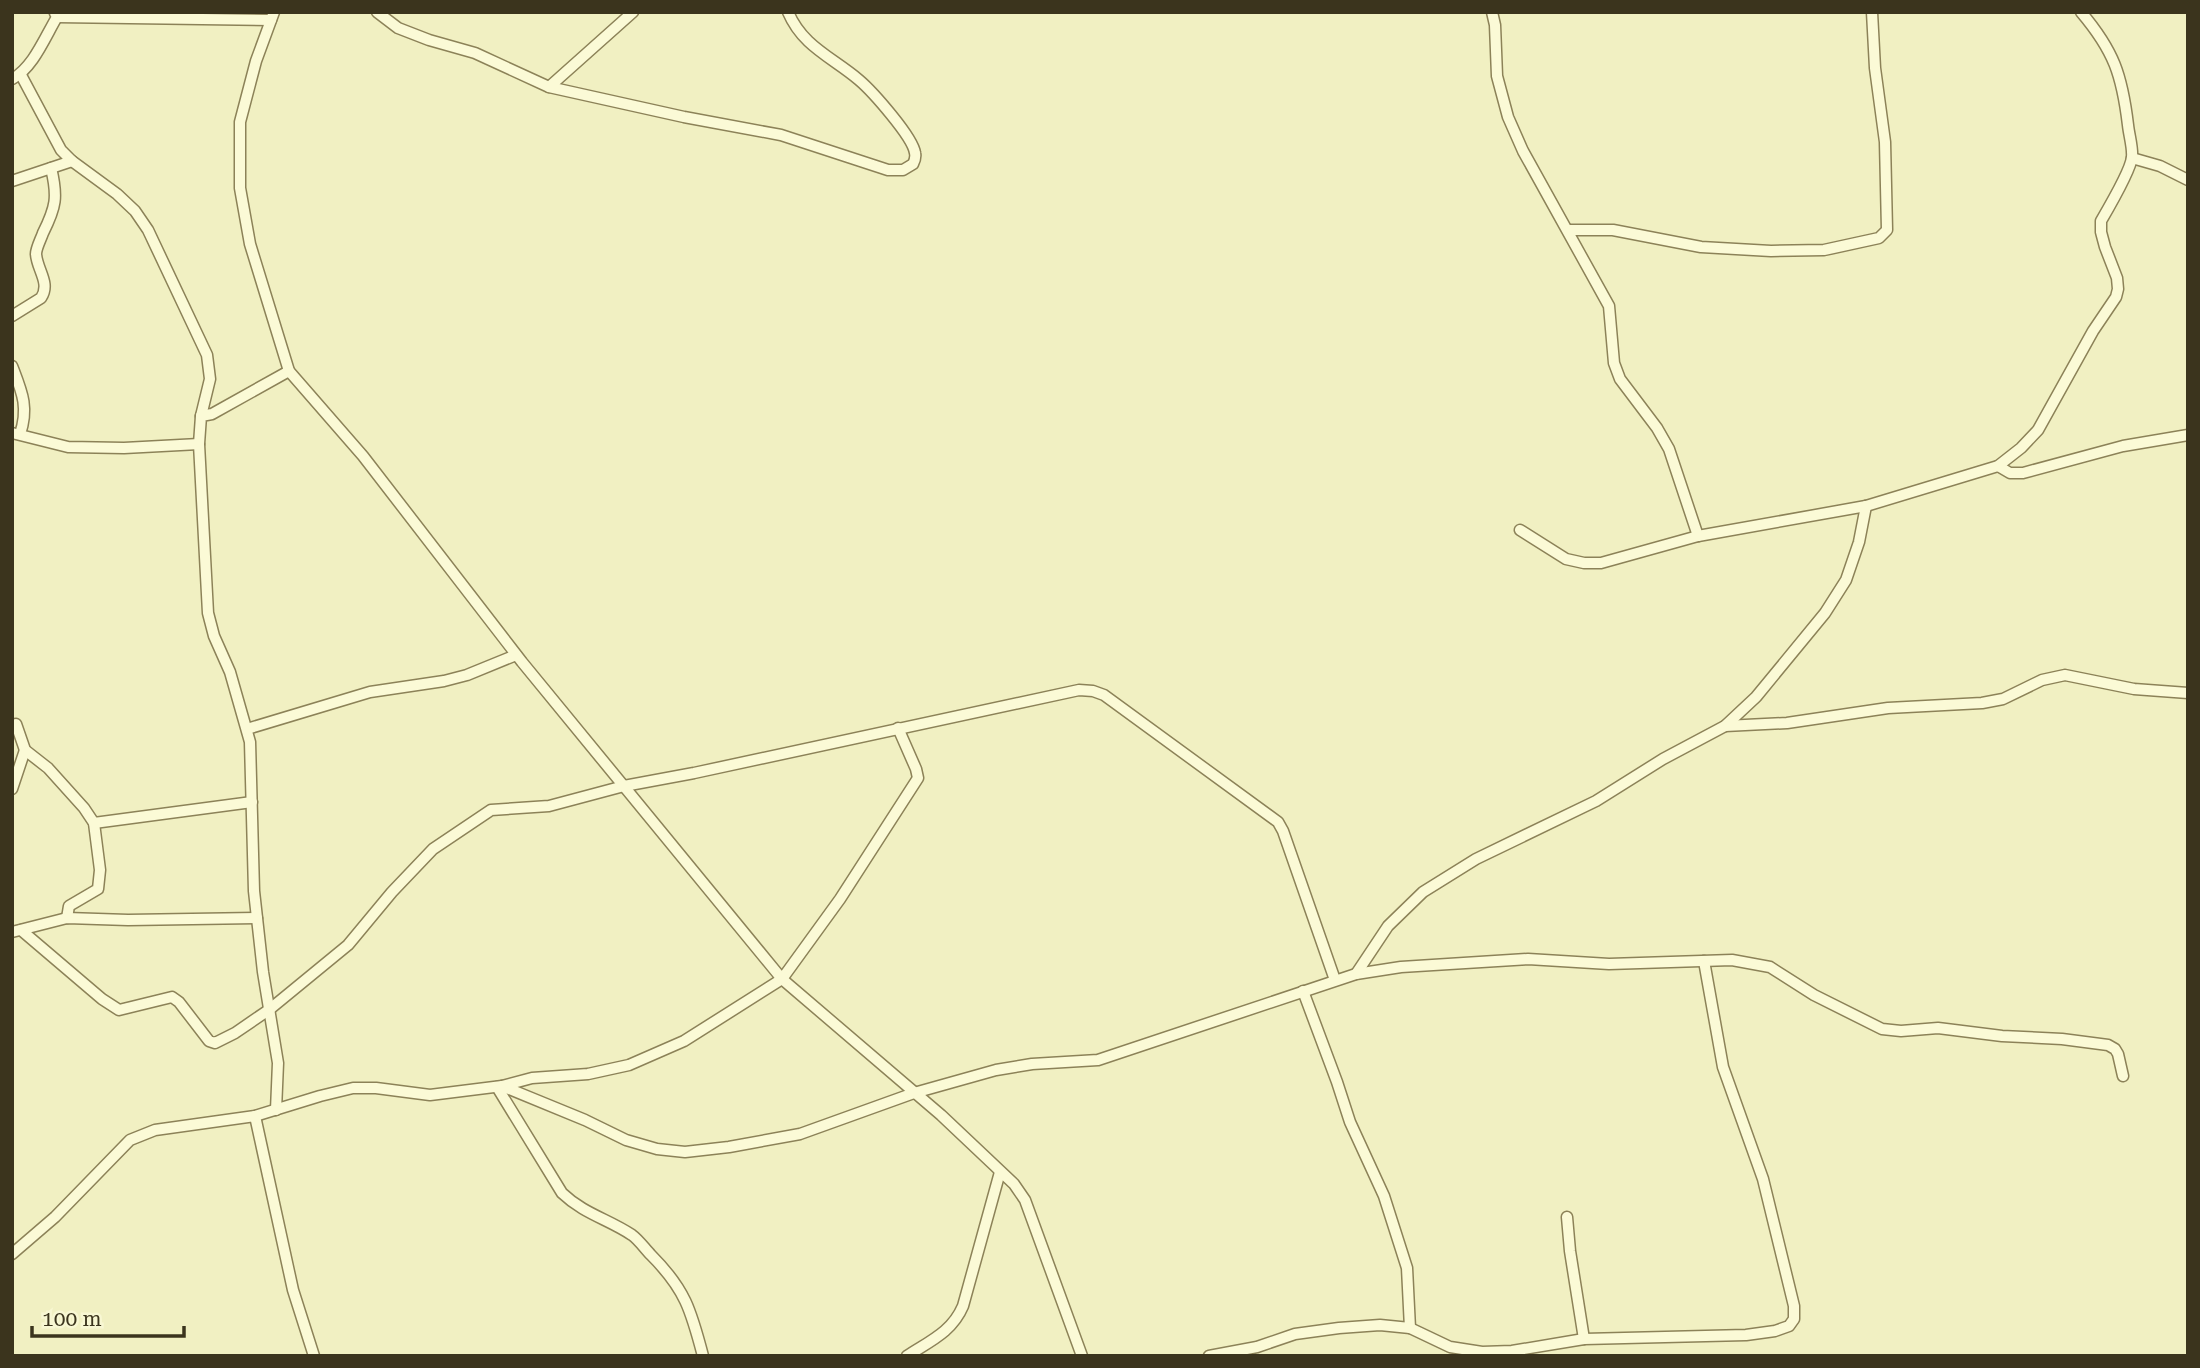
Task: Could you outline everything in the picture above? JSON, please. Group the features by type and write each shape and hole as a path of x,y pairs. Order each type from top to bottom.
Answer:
{"street":[{"path":"377,12 398,28 475,53 549,88 782,135 888,170 903,170 914,164 916,155 912,146 893,118 859,80 827,58 805,38 788,12"},
{"path":"549,88 633,12"},
{"path":"1492,12 1497,76 1508,117 1523,151 1609,306 1614,363 1620,379 1657,428 1669,449 1698,536"},
{"path":"1568,230 1613,230 1701,247 1771,251 1824,250 1879,238 1886,230 1885,142 1875,68 1872,12"},
{"path":"1520,530 1566,559 1601,563 1698,536 1866,506 1998,466 2021,448 2038,430 2093,331 2116,297 2118,289 2117,278 2101,232 2101,221 2132,158 2123,85 2105,43 2081,12"},
{"path":"276,1110 278,1063 254,891 250,742 230,671 214,636 208,613 199,444 201,416 210,379 207,355 148,230 135,211 61,150 16,77 57,14 272,16 256,61 240,122 240,188 250,244 289,371 363,456 516,655 782,979 1014,1184 1025,1200 1082,1356"},
{"path":"2132,158 2160,166 2188,180"},
{"path":"12,181 72,161"},
{"path":"12,316 41,298 44,293 45,287 36,254 57,199 51,168"},
{"path":"12,366 25,405 26,418 16,433 68,447 124,449 199,444"},
{"path":"201,416 212,414 289,371"},
{"path":"1998,466 2010,473 2023,473 2123,446 2188,435"},
{"path":"1356,974 1388,926 1423,892 1476,859 1596,801 1725,726 1765,686 1825,613 1846,580 1859,542 1866,506"},
{"path":"247,729 370,692 467,675 516,655"},
{"path":"1725,726 1787,723 1888,708 1982,703 2003,699 2042,680 2065,675 2134,689 2188,693"},
{"path":"17,931 119,1010 172,997 179,1002 209,1041 215,1043 270,1009 348,945 391,892 433,849 484,813 501,808 513,810 549,806 624,786 1079,690 1104,695 1278,822 1335,981"},
{"path":"16,724 25,750 48,768 94,823 100,870 99,889 69,906 67,918"},
{"path":"12,1254 55,1217 130,1140 155,1130 255,1116 354,1088 430,1095 499,1087 532,1078 588,1074 629,1065 684,1041 782,979 855,876 918,778 898,728"},
{"path":"12,789 25,750"},
{"path":"94,823 252,802"},
{"path":"17,931 67,918 257,918"},
{"path":"499,1087 586,1120 626,1140 657,1149 685,1152 729,1147 800,1134 914,1093 996,1070 1032,1064 1098,1060 1356,974 1401,967 1528,959 1609,964 1732,960 1770,967 1814,995 1882,1028 1901,1031 1938,1028 2108,1045 2118,1054 2123,1076"},
{"path":"1209,1356 1257,1347 1295,1335 1380,1325 1410,1328 1450,1346 1482,1352 1512,1351 1584,1339 1746,1335 1789,1326 1794,1319 1794,1306 1763,1179 1723,1067 1704,961"},
{"path":"1303,991 1338,1082 1350,1122 1384,1196 1407,1268 1410,1328"},
{"path":"499,1087 562,1193 573,1204 633,1236 679,1286 690,1310 703,1356"},
{"path":"255,1116 293,1290 314,1356"},
{"path":"907,1356 951,1327 958,1318 1000,1172"},
{"path":"1567,1217 1584,1339"}]}
